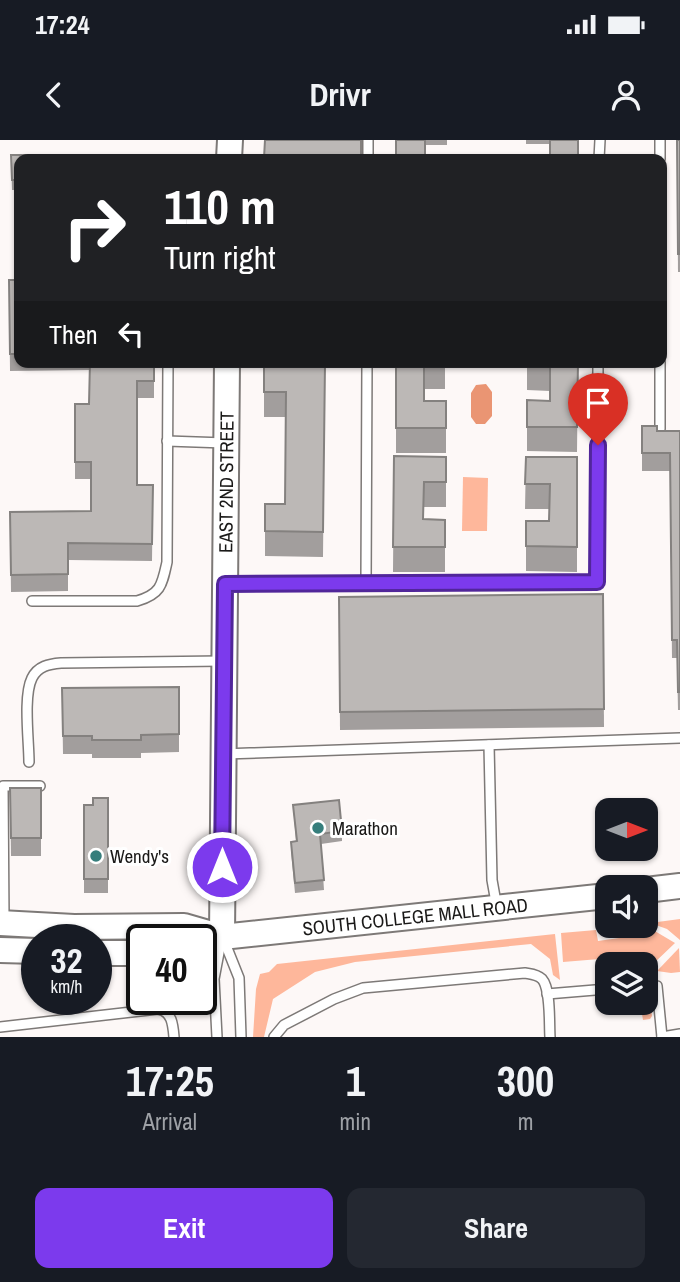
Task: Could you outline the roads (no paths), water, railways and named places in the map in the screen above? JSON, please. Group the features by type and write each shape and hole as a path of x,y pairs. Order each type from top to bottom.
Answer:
{"main road":[{"name":"EAST 2ND STREET","path":"213,924 223,754 227,368"},
{"path":"658,889 680,886"},
{"name":"SOUTH COLLEGE MALL ROAD","path":"217,940 595,897"},
{"name":"SOUTH COLLEGE MALL ROAD","path":"1,926 21,928"},
{"name":"SOUTH COLLEGE MALL ROAD","path":"112,929 125,927"},
{"path":"112,945 125,927"},
{"path":"0,950 21,951"}],"lane":[{"path":"32,601 137,601 153,597 163,582 167,562 167,368"},
{"path":"366,583 367,368"},
{"path":"225,584 597,582 598,368"},
{"path":"660,368 660,429"},
{"path":"167,441 226,443"},
{"path":"29,762 29,698 32,678 42,667 61,663 224,662"},
{"path":"223,754 680,738"},
{"path":"489,745 492,880 497,909"},
{"path":"1,926 3,786 40,786"},
{"path":"217,948 239,978 241,1037"},
{"path":"274,1037 284,1025 334,999 363,988 525,973 536,975 543,980 547,994 550,1037"},
{"path":"547,994 595,990"},
{"path":"658,996 662,1037 680,1034"},
{"path":"0,1027 158,1009 167,1012 170,1017 174,1037"},
{"path":"216,1015 217,1037"}],"place":[{"name":"Marathon","path":"318,828"},
{"name":"Wendy's","path":"96,856"}]}
